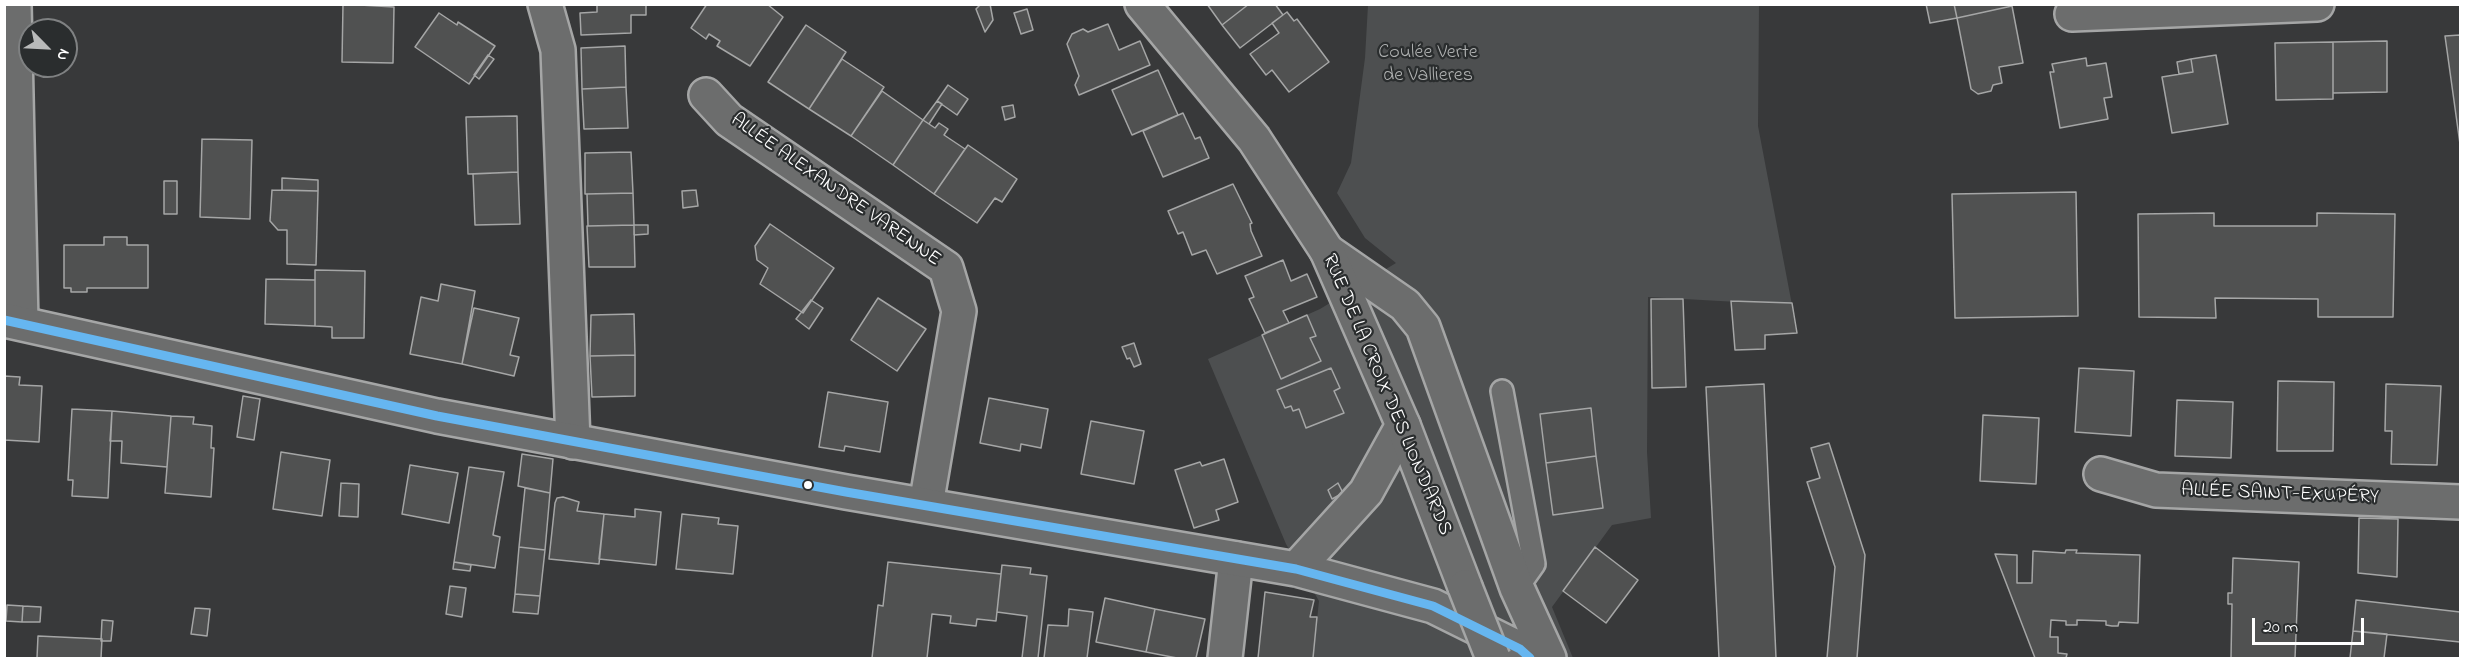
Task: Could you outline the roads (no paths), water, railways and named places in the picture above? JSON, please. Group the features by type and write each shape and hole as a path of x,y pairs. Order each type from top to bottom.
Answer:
{"main road":[{"path":"14,4 13,322 437,417 1296,569 1433,606 1520,649 1530,658"},
{"path":"545,4 558,50 573,441"},
{"name":"RUE DE LA CROIX DES LIONDARDS","path":"1142,4 1254,139 1327,251 1403,425 1492,658"},
{"path":"2072,14 2317,4"},
{"name":"ALLÉE ALEXANDRE VARENNE","path":"706,95 729,120 946,268 959,311 926,505"},
{"path":"1327,251 1405,305 1423,327 1517,588 1549,658"},
{"path":"1296,569 1366,492 1403,425"},
{"name":"ALLÉE SAINT-EXUPÉRY","path":"2101,474 2156,490 2460,502"},
{"path":"1225,658 1236,559"}],"lane":[{"path":"1502,391 1534,564 1517,588"}],"park label":[{"name":"Coulée Verte de Vallieres","path":"1428,66"}]}
